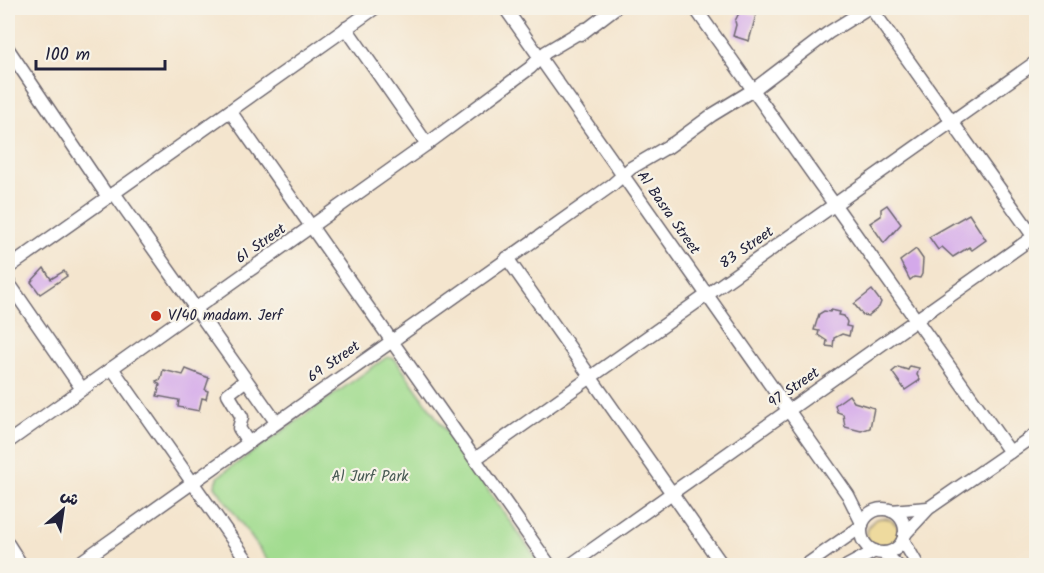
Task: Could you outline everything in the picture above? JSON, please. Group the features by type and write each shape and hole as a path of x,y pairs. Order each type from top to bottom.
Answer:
{"street":[{"path":"8,268 375,8"},
{"name":"Al Basra Street","path":"506,8 848,495 862,524"},
{"name":"61 Street","path":"8,442 615,8"},
{"path":"695,8 1010,453"},
{"name":"69 Street","path":"828,33 858,8"},
{"path":"870,8 1036,237"},
{"name":"69 Street","path":"75,566 793,57 870,8"},
{"path":"346,28 427,144"},
{"path":"8,49 276,422"},
{"name":"83 Street","path":"475,459 1036,62"},
{"path":"230,111 550,566"},
{"name":"97 Street","path":"569,566 1036,237"},
{"path":"507,258 723,566"},
{"path":"8,282 82,389"},
{"path":"112,368 251,566"},
{"path":"246,380 230,391 228,396 241,416 239,428 248,442"},
{"path":"847,566 897,547 929,508 1036,434"},
{"name":"Al Basra Street","path":"848,495 865,505 887,511"},
{"path":"805,566 862,524 873,512 910,512 929,508"},
{"path":"887,511 902,521 903,537 918,566"},
{"path":"862,524 863,541 898,566"},
{"path":"8,544 22,566"}],"green space":[{"name":"Al Jurf Park","path":"387,357 395,359 541,565 271,565 215,486 219,476"}],"sand":[{"path":"883,518 894,523 899,534 894,545 883,550 872,545 867,534 872,523"}],"building":[{"path":"740,11 756,15 749,41 733,36 735,21"},
{"path":"887,205 901,224 884,243 870,223 881,216 881,209"},
{"path":"969,214 986,240 972,250 969,247 953,257 942,247 938,250 929,237"},
{"path":"916,249 923,259 922,274 920,278 914,277 910,280 900,261"},
{"path":"44,268 51,279 64,271 67,276 40,294 31,282"},
{"path":"872,290 881,302 879,307 868,316 863,315 854,304"},
{"path":"831,310 840,312 839,315 844,316 847,322 846,326 851,327 849,336 842,334 834,338 833,347 826,346 827,341 818,335 819,331 814,330 819,314"},
{"path":"910,366 919,368 917,375 920,380 905,390 892,372 898,367 908,370"},
{"path":"186,369 209,378 205,390 208,391 206,399 202,398 199,411 178,407 179,400 157,396 160,385 156,381 161,379 163,370 183,375"},
{"path":"849,395 854,402 874,408 870,428 861,431 845,427 843,414 837,412 835,405"}],"place":[{"name":"V/40 madam. Jerf","path":"156,316"}]}
